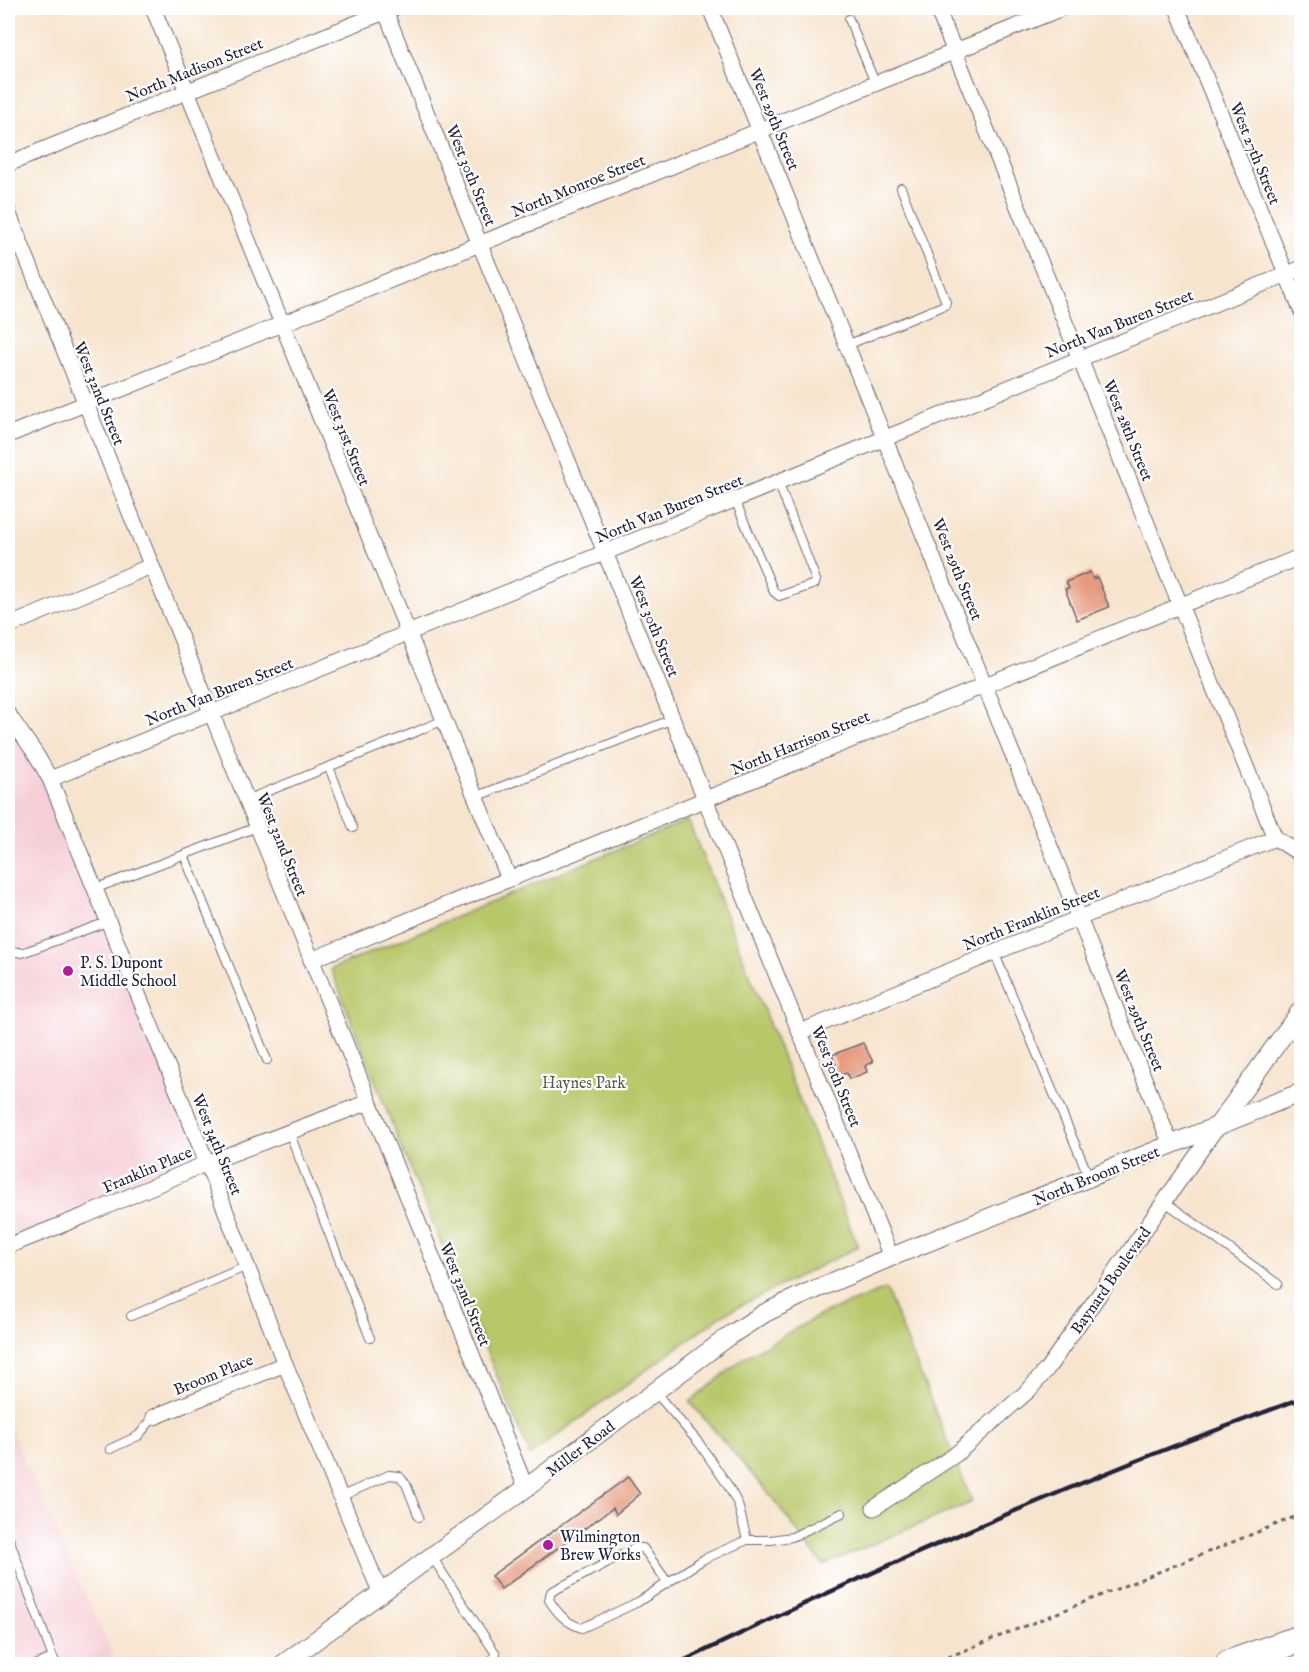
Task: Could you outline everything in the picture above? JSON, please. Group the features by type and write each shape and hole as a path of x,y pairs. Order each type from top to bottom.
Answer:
{"highway":[{"path":"1229,1665 1302,1638"}],"street":[{"name":"West 29th Street","path":"710,8 1171,1145"},
{"name":"West 28th Street","path":"937,8 1275,838"},
{"name":"North Monroe Street","path":"8,435 1062,8"},
{"name":"West 27th Street","path":"1177,8 1302,312"},
{"name":"West 31st Street","path":"156,9 187,92 509,879"},
{"name":"North Madison Street","path":"8,164 388,9"},
{"name":"West 30th Street","path":"388,9 480,244 891,1257"},
{"name":"West 32nd Street","path":"8,212 526,1488"},
{"name":"North Van Buren Street","path":"50,779 1302,268"},
{"name":"North Harrison Street","path":"311,960 1302,556"},
{"path":"8,626 151,566"},
{"name":"West 34th Street","path":"8,714 50,779 207,1163 285,1364 381,1594"},
{"path":"1275,838 1302,855"},
{"name":"North Franklin Street","path":"800,1032 1275,838"},
{"name":"Baynard Boulevard","path":"874,1508 955,1455 1029,1389 1047,1369 1301,1010"},
{"name":"North Broom Street","path":"891,1257 1302,1092"},
{"name":"Franklin Place","path":"8,1246 207,1163 369,1102"},
{"name":"Miller Road","path":"283,1665 732,1334 765,1313 800,1296 891,1257"},
{"name":"Broom Place","path":"154,1417 285,1364"}],"lane":[{"path":"849,19 875,83"},
{"path":"847,345 945,305 946,302 901,188"},
{"path":"735,500 774,592 778,596 815,584 816,580 778,482"},
{"path":"476,797 673,718"},
{"path":"246,800 444,720"},
{"path":"329,767 353,828"},
{"path":"94,889 257,827"},
{"path":"184,855 267,1060"},
{"path":"8,950 22,953 107,922"},
{"path":"994,952 1089,1178"},
{"path":"289,1132 370,1338"},
{"path":"1164,1201 1278,1284"},
{"path":"131,1316 247,1266"},
{"path":"655,1392 699,1443 727,1484 738,1504 747,1540"},
{"path":"110,1449 138,1436 154,1417"},
{"path":"340,1497 389,1475 399,1476 406,1484 419,1517"},
{"path":"668,1583 643,1548 635,1548 552,1592 549,1600 557,1613 571,1624 582,1628 638,1602 668,1583 704,1559 747,1540 792,1537 842,1513"},
{"path":"8,1536 54,1662 37,1665"},
{"path":"432,1557 496,1654 489,1665"}],"path":[{"path":"931,1665 1302,1514"}],"shaded area":[{"name":"P. S. Dupont Middle School","path":"8,719 50,779 207,1163 8,1246"},
{"path":"8,1424 117,1664 8,1664"}],"green space":[{"name":"Haynes Park","path":"688,820 858,1247 722,1315 530,1455 401,1147 331,969"},
{"path":"886,1289 972,1502 823,1565 770,1495 690,1402 745,1357 822,1314"}],"building":[{"path":"1090,572 1093,579 1097,577 1109,607 1077,620 1065,589 1069,588 1066,582"},
{"path":"863,1043 873,1062 865,1066 867,1072 849,1079 847,1073 838,1076 832,1055"},
{"name":"Wilmington Brew Works","path":"628,1477 640,1494 616,1514 613,1508 501,1589 491,1576"}],"railway":[{"path":"677,1664 954,1537 1146,1457 1302,1398"}],"place":[{"name":"P. S. Dupont Middle School","path":"68,971"},
{"name":"Wilmington Brew Works","path":"548,1545"}]}
